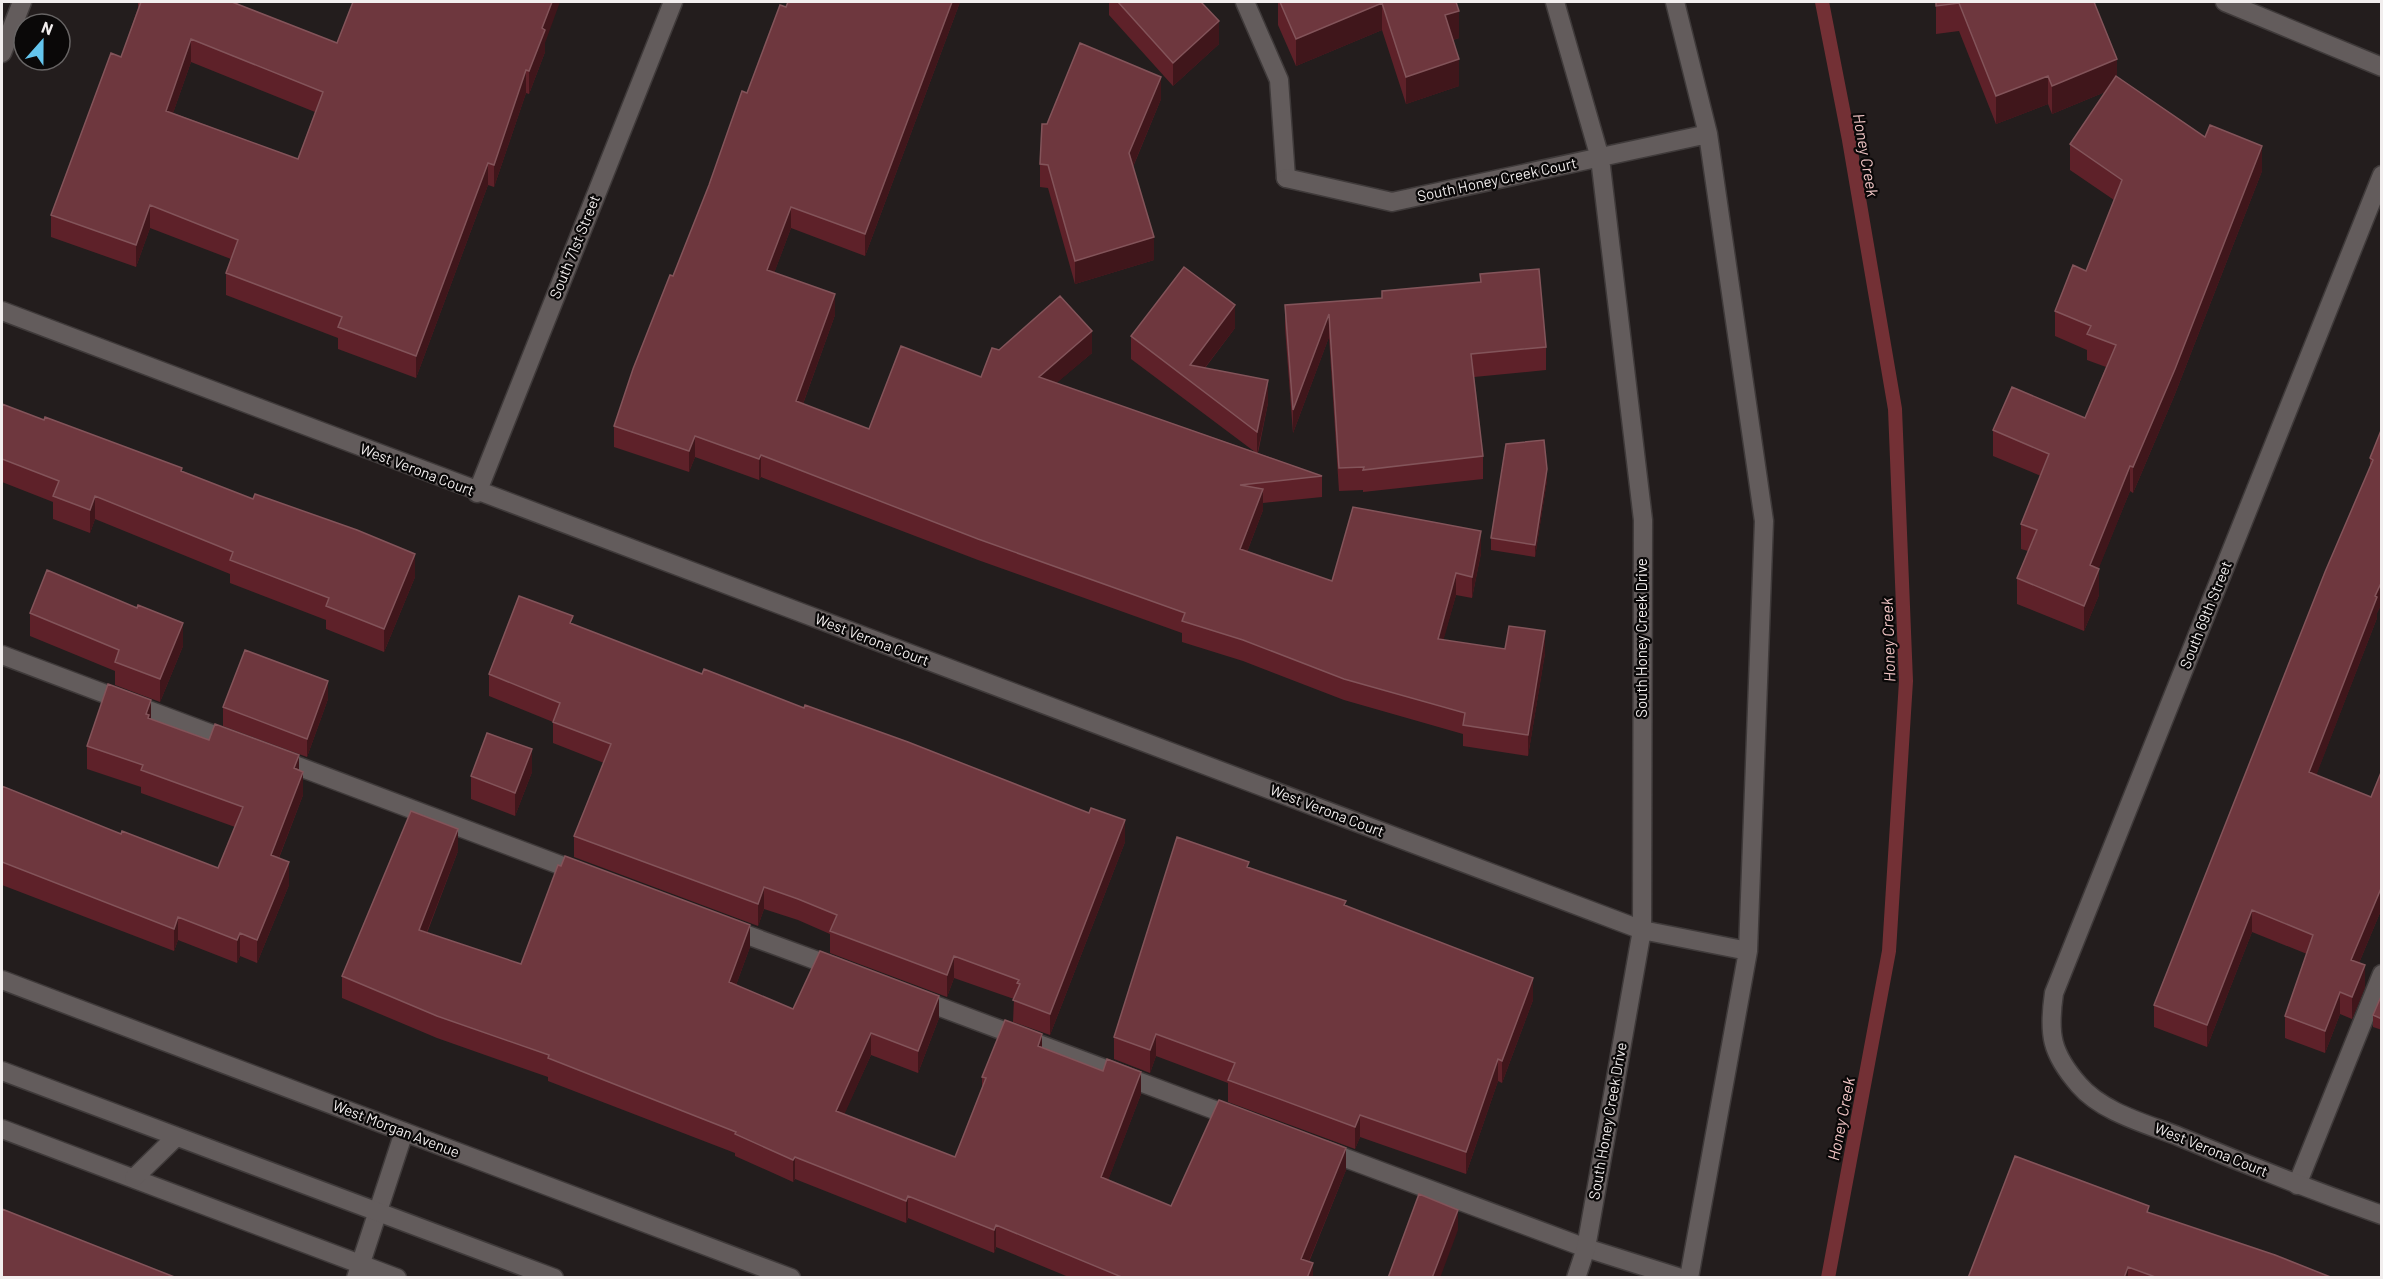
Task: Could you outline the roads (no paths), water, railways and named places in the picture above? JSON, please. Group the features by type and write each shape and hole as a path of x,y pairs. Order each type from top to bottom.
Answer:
{"street":[{"path":"2,53 22,2"},
{"name":"South 71st Street","path":"477,493 673,2"},
{"name":"South Honey Creek Court","path":"1245,2 1279,80 1286,178 1392,202 1708,134"},
{"name":"South Honey Creek Drive","path":"1555,2 1600,158 1643,520 1642,930 1586,1248 1576,1278"},
{"path":"1675,2 1708,134 1764,521 1748,951 1689,1278"},
{"path":"2225,2 2382,67"},
{"name":"South 69th Street","path":"2058,1057 2049,1026 2054,993 2382,175"},
{"name":"West Verona Court","path":"2,311 477,493 1642,930 1748,951"},
{"path":"2,656 600,880"},
{"path":"712,922 858,976"},
{"path":"2297,1185 2382,974"},
{"name":"West Morgan Avenue","path":"2,980 791,1278"},
{"path":"903,993 1251,1123"},
{"name":"West Verona Court","path":"2058,1057 2080,1088 2114,1110 2297,1185 2382,1215"},
{"path":"2,1071 554,1278"},
{"path":"2,1129 134,1178 359,1271 397,1278"},
{"path":"359,1271 404,1132"},
{"path":"134,1178 176,1137"},
{"path":"1307,1144 1586,1248 1681,1278"}],"waterway":[{"name":"Honey Creek","path":"1822,2 1849,140 1895,409 1906,681 1889,951 1828,1278"}]}
